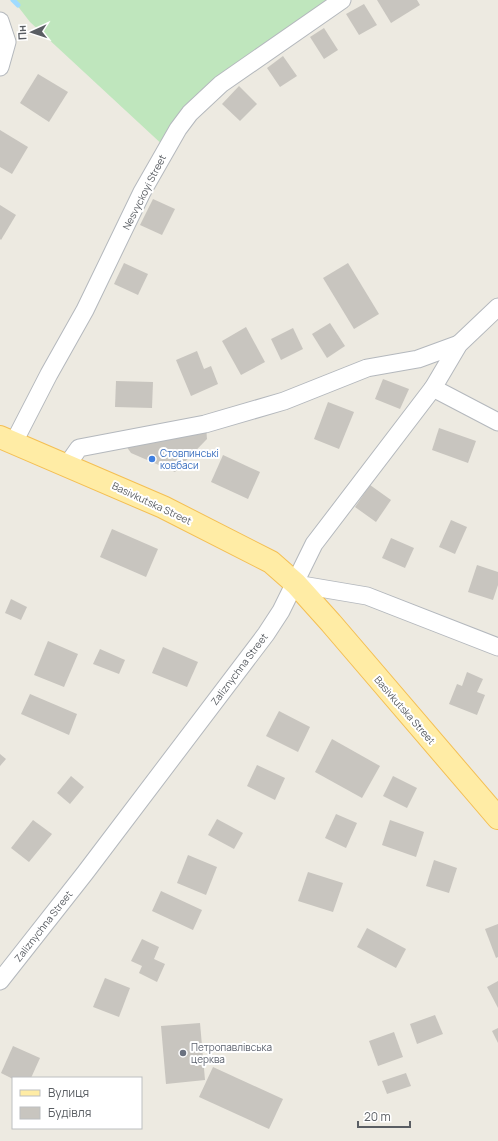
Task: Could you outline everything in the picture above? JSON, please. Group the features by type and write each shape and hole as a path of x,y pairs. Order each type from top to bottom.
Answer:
{"main road":[{"name":"Basivkutska Street","path":"7,440 163,507 271,562 296,584 498,818"}],"street":[{"name":"Nesvyckoyi Street","path":"7,440 49,374 85,310 142,192 178,129 190,113 221,84 342,0"},
{"path":"0,21 7,42 0,67"},
{"name":"Zaliznychna Street","path":"0,981 85,873 266,634 296,584 314,544 433,388 459,344 498,307"},
{"name":"Zaliznychna Street","path":"67,465 79,448 205,424 284,401 368,368 418,359 459,344"},
{"path":"433,388 498,422"},
{"path":"296,584 367,596 498,647"}],"green space":[{"path":"13,0 342,0 221,84 166,148 30,22"}],"building":[{"path":"377,0 417,0 420,5 391,23"},
{"path":"364,4 377,25 359,35 346,14"},
{"path":"324,28 338,50 324,59 310,37"},
{"path":"283,56 297,76 280,87 267,68"},
{"path":"38,74 68,92 49,122 20,103"},
{"path":"239,86 257,104 240,121 222,104"},
{"path":"0,130 28,147 12,174 0,167"},
{"path":"153,199 175,209 162,235 140,225"},
{"path":"0,205 16,215 1,240 0,239"},
{"path":"124,263 148,274 138,295 114,284"},
{"path":"348,263 379,314 354,329 323,278"},
{"path":"330,323 345,346 327,358 312,334"},
{"path":"246,327 265,362 241,375 222,341"},
{"path":"293,328 303,349 281,360 271,339"},
{"path":"197,351 204,369 211,366 218,384 191,396 176,360"},
{"path":"383,379 409,389 400,409 375,399"},
{"path":"116,381 153,382 152,408 115,407"},
{"path":"328,402 354,412 339,449 314,439"},
{"path":"206,427 207,439 175,472 131,453 124,443"},
{"path":"439,428 476,441 468,463 432,450"},
{"path":"223,455 260,472 248,499 211,482"},
{"path":"370,485 391,500 376,522 355,507"},
{"path":"451,520 467,527 455,554 439,547"},
{"path":"112,529 158,549 146,577 100,557"},
{"path":"391,538 414,548 405,568 382,558"},
{"path":"477,565 498,572 498,585 493,600 468,592"},
{"path":"11,599 27,607 21,620 5,613"},
{"path":"48,641 78,654 64,687 34,675"},
{"path":"163,647 198,662 187,687 152,673"},
{"path":"100,649 125,660 119,674 93,664"},
{"path":"467,672 483,679 477,692 485,695 477,715 449,704 457,684 462,686"},
{"path":"30,694 77,714 69,735 21,714"},
{"path":"279,711 310,727 298,752 266,736"},
{"path":"332,739 380,766 362,798 315,772"},
{"path":"0,754 6,759 0,766"},
{"path":"257,765 285,778 275,800 247,786"},
{"path":"71,776 84,787 70,804 57,793"},
{"path":"393,776 417,788 407,808 383,796"},
{"path":"336,814 357,823 346,848 325,838"},
{"path":"217,819 243,833 234,849 208,835"},
{"path":"33,820 52,834 29,862 11,848"},
{"path":"390,820 424,832 416,857 382,845"},
{"path":"188,855 217,867 206,895 177,883"},
{"path":"434,860 457,868 449,893 426,886"},
{"path":"308,872 343,883 333,912 298,901"},
{"path":"161,891 202,910 193,930 152,911"},
{"path":"498,924 498,957 496,958 485,929"},
{"path":"367,928 406,949 396,968 357,947"},
{"path":"142,939 159,947 154,959 165,964 157,982 139,973 142,966 131,961"},
{"path":"105,978 130,988 119,1017 93,1007"},
{"path":"498,981 498,1008 487,987"},
{"path":"435,1015 443,1034 417,1044 410,1024"},
{"name":"Петропавлівська церква","path":"200,1023 205,1080 166,1084 161,1026"},
{"path":"498,1028 498,1043 492,1031"},
{"path":"394,1032 403,1057 378,1066 369,1041"},
{"path":"13,1046 40,1058 31,1077 12,1077 12,1078 1,1073"},
{"path":"213,1067 283,1099 269,1129 199,1097"},
{"path":"406,1073 411,1086 387,1094 382,1081"}],"waterway":[{"path":"13,0 18,5"}],"place":[{"name":"Стовпинські ковбаси","path":"152,459"},
{"name":"Петропавлівська церква","path":"183,1053"}]}
